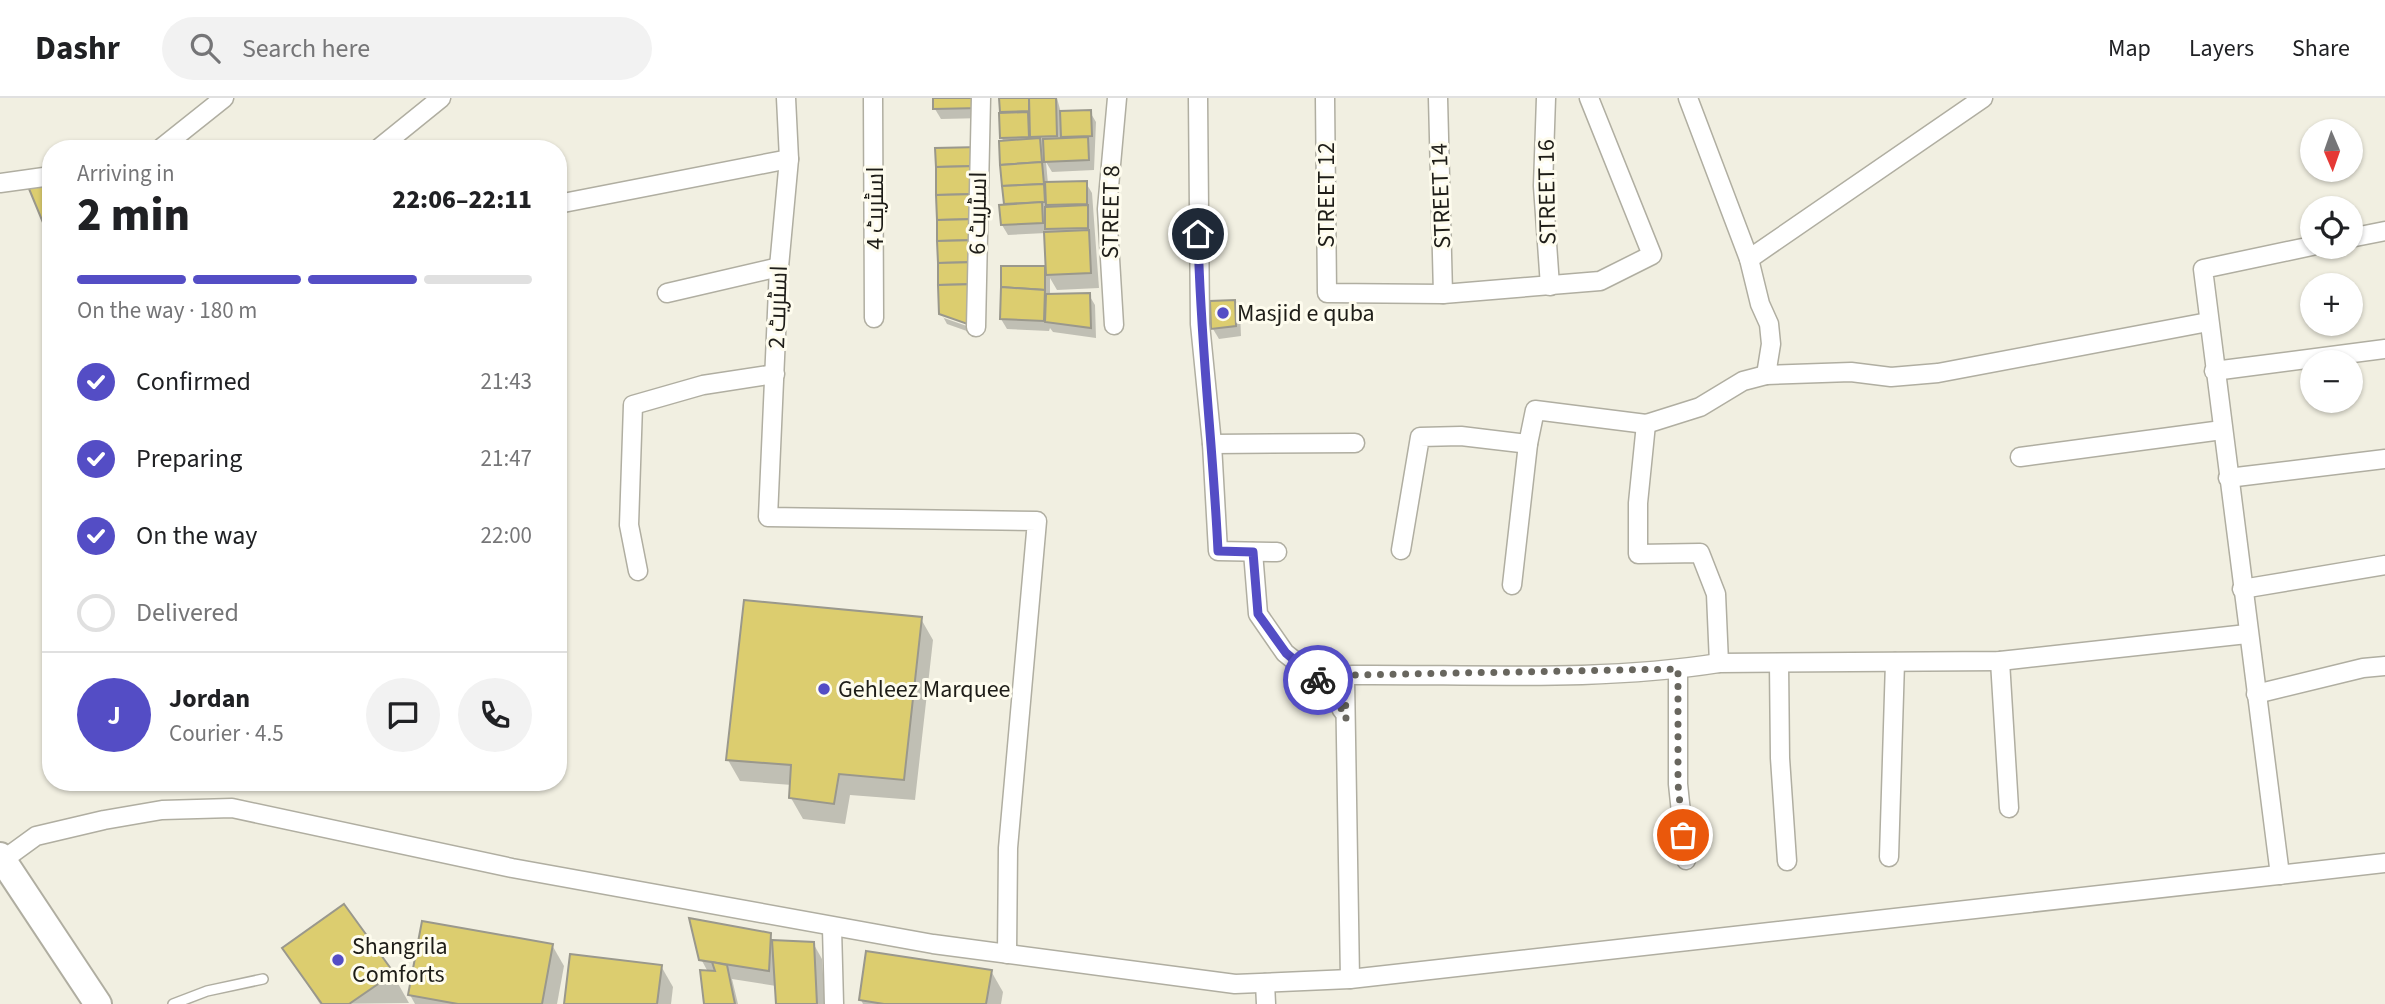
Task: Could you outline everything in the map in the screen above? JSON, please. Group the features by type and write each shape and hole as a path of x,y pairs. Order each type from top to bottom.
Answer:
{"main road":[{"path":"1,858 98,1004"}],"street":[{"path":"171,140 224,98"},
{"path":"389,140 441,98"},
{"name":"اسٹریٹ 2","path":"786,98 789,159 779,267 768,517 1037,521 1008,848 1007,954"},
{"name":"اسٹریٹ 4","path":"873,98 874,318"},
{"name":"اسٹریٹ 6","path":"976,327 981,98"},
{"name":"STREET 8","path":"1114,325 1107,209 1117,98"},
{"path":"1198,98 1200,324 1212,444 1218,551 1277,552"},
{"name":"STREET 12","path":"1325,98 1327,293 1443,294"},
{"name":"STREET 14","path":"1438,98 1443,294"},
{"name":"STREET 16","path":"1546,98 1543,186 1550,286"},
{"path":"1443,294 1600,281 1652,255 1589,98"},
{"path":"1688,98 1749,259 1760,304 1769,324 1771,344 1766,375"},
{"path":"1749,259 1983,98"},
{"path":"567,202 789,159"},
{"path":"0,183 42,177"},
{"path":"2363,235 2385,231"},
{"path":"2280,875 2247,634 2203,270 2300,249"},
{"path":"667,293 779,267"},
{"path":"1513,585 1528,444 1535,410 1646,424 1700,407 1743,381 1766,375 1850,372 1891,377 1938,373 2208,322"},
{"path":"2214,371 2385,349"},
{"path":"638,571 629,525 633,405 703,385 775,374"},
{"path":"1646,424 1638,503 1638,554 1700,553 1716,594 1719,663"},
{"path":"2020,457 2222,430"},
{"path":"1401,550 1420,437 1461,436 1528,444"},
{"path":"1212,444 1355,443"},
{"path":"2228,478 2385,458"},
{"path":"1253,552 1258,614 1286,653 1333,691 1346,719"},
{"path":"2242,589 2385,565"},
{"path":"1350,979 1345,679 1352,675 1678,669 1719,663 2000,661 2247,634"},
{"path":"2000,661 2009,808"},
{"path":"1889,857 1895,662"},
{"path":"1779,663 1780,758 1787,861"},
{"path":"2256,694 2363,668 2385,667"},
{"path":"1678,669 1678,784 1686,860"},
{"path":"1,858 36,836 93,823 162,810 232,808 512,868 832,928 1235,984 1350,979 2385,863"},
{"path":"832,928 834,1004"},
{"path":"1265,983 1266,1004"}],"lane":[{"path":"173,1004 207,991 262,979"}],"building":[{"path":"933,98 980,98 980,108 933,109"},
{"path":"999,98 1029,98 1029,111 1000,112"},
{"path":"1029,98 1056,98 1057,136 1030,137"},
{"path":"1091,110 1092,136 1061,137 1060,111"},
{"path":"1028,112 1029,137 1000,138 999,113"},
{"path":"1088,137 1089,160 1044,162 1043,139"},
{"path":"1040,138 1042,162 1000,165 999,141"},
{"path":"980,147 980,166 936,167 935,148"},
{"path":"1042,162 1044,184 1002,186 1000,165"},
{"path":"977,166 978,194 936,195 936,167"},
{"path":"1087,181 1087,204 1046,205 1045,182"},
{"path":"42,182 42,220 27,184"},
{"path":"1044,184 1045,202 1004,204 1002,186"},
{"path":"978,194 978,219 937,220 936,195"},
{"path":"1042,202 1043,223 1001,225 999,205"},
{"path":"1088,205 1088,228 1045,229 1045,207"},
{"path":"978,219 979,240 937,241 937,220"},
{"path":"1089,230 1091,273 1046,275 1044,232"},
{"path":"979,240 979,262 938,263 937,241"},
{"path":"979,262 980,284 938,285 938,263"},
{"path":"1001,266 1045,266 1045,290 1001,287"},
{"path":"980,284 976,327 939,314 938,285"},
{"path":"1001,287 1045,290 1044,321 1000,319"},
{"path":"1090,293 1091,328 1045,322 1046,294"},
{"name":"Masjid e quba","path":"1235,300 1236,326 1211,329 1210,301"},
{"name":"Gehleez Marquee","path":"744,600 922,617 904,780 839,774 834,804 789,798 791,765 726,760"},
{"name":"Shangrila Comforts","path":"344,904 394,973 349,1004 322,1004 282,948"},
{"path":"689,918 771,933 769,971 699,960"},
{"path":"422,921 553,944 542,1004 458,1004 408,995"},
{"path":"772,940 814,942 817,1004 776,1004"},
{"path":"866,951 992,970 986,1004 884,1004 859,1000"},
{"path":"570,954 662,965 657,1004 564,1004"},
{"path":"712,962 727,965 735,1004 704,1004 700,970 715,971"}],"way so far":[{"path":"1318,680 1333,691 1346,719 1345,679 1352,675 1576,673 1678,669 1678,784 1683,835"}],"place":[{"name":"Masjid e quba","path":"1223,313"},
{"name":"Gehleez Marquee","path":"824,689"},
{"name":"Shangrila Comforts","path":"338,960"}],"route":[{"path":"1198,234 1200,324 1212,444 1218,551 1253,552 1258,614 1286,653 1318,680"}]}
